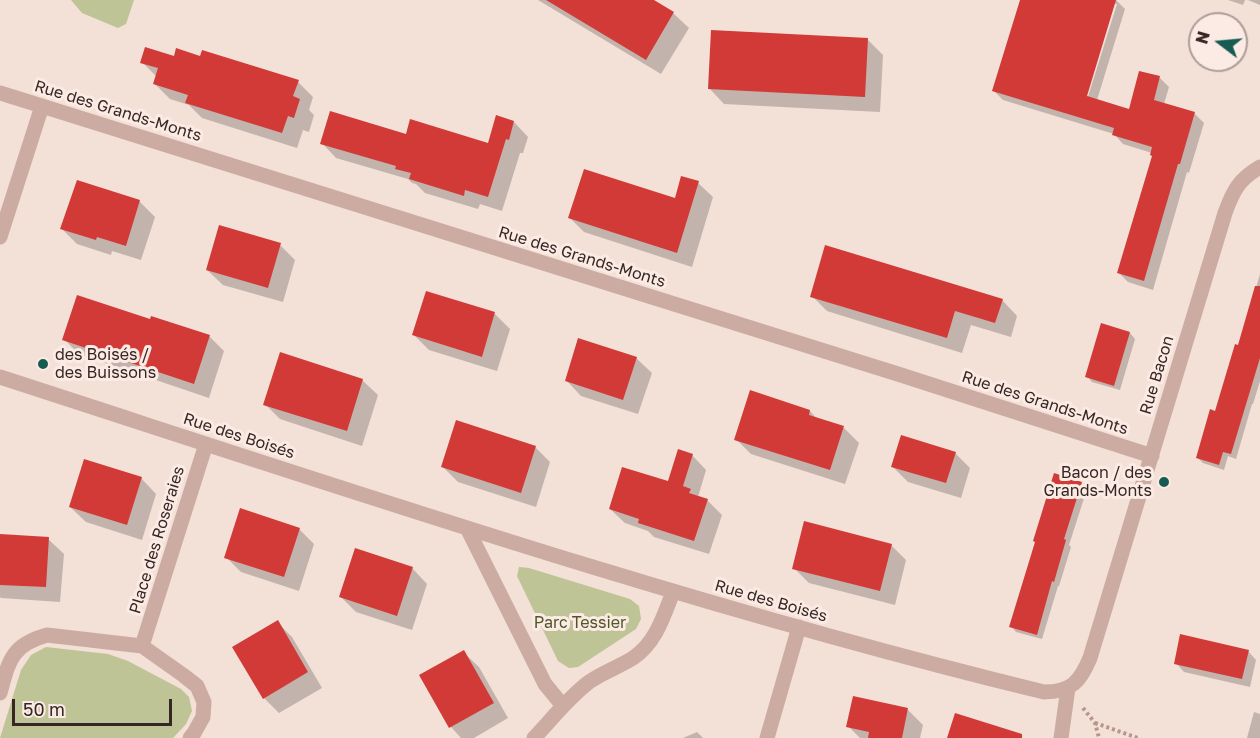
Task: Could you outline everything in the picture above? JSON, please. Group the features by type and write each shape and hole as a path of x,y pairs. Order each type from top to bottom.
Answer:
{"street":[{"name":"Rue des Grands-Monts","path":"0,93 1152,456"},
{"path":"0,237 42,106"},
{"name":"Rue Bacon","path":"1068,688 1076,683 1084,673 1090,658 1232,193 1247,174 1260,167"},
{"name":"Rue des Boisés","path":"0,377 673,592 953,670 1044,692 1057,692 1068,688"},
{"name":"Place des Roseraies","path":"142,646 206,444"},
{"path":"467,528 546,684 563,706"},
{"path":"534,738 563,706 591,681 636,656 648,645 659,628 673,592"},
{"path":"767,738 799,627"},
{"path":"0,693 11,658 32,640 47,635 142,646 197,686 204,702 204,717 190,738"},
{"path":"1061,738 1068,688"}],"path":[{"path":"1068,688 1095,723 1099,738"},
{"path":"1095,723 1138,738"}],"green space":[{"path":"71,0 134,0 126,24 118,28 82,13"},
{"name":"Parc Tessier","path":"519,567 529,568 630,599 639,606 641,619 636,629 578,667 569,668 558,661 517,576"},
{"path":"46,647 108,654 128,661 181,689 189,697 192,711 186,724 173,738 0,738 21,670 31,655"}],"building":[{"path":"546,0 654,0 674,12 646,60"},
{"path":"1020,0 1116,0 1087,96 1129,109 1139,71 1160,76 1154,100 1195,112 1144,281 1117,273 1152,156 1150,155 1152,147 1112,135 1114,128 992,91"},
{"path":"711,30 868,38 865,97 708,89"},
{"path":"145,47 174,56 176,48 200,56 202,50 299,80 293,96 300,99 294,118 288,116 282,133 185,103 188,95 153,84 158,68 140,63"},
{"path":"330,111 406,134 410,119 488,143 496,115 514,121 488,197 465,190 464,196 409,179 411,173 395,169 396,166 320,144"},
{"path":"584,169 675,198 681,176 699,181 677,253 568,218"},
{"path":"77,180 140,200 126,246 60,229"},
{"path":"219,225 281,243 268,288 206,270"},
{"path":"825,245 1003,299 995,323 955,311 947,338 810,297"},
{"path":"1255,286 1260,286 1260,358 1231,454 1223,452 1219,465 1196,458 1210,409 1215,411 1235,344 1238,345"},
{"path":"426,291 495,312 482,357 412,335"},
{"path":"77,295 150,319 151,316 210,335 194,384 62,340"},
{"path":"1101,323 1130,332 1114,386 1085,377"},
{"path":"578,338 637,357 623,400 565,381"},
{"path":"280,352 363,379 347,431 263,405"},
{"path":"750,390 810,410 809,415 844,426 830,470 734,440"},
{"path":"456,420 536,446 521,493 441,467"},
{"path":"901,435 956,452 946,483 891,467"},
{"path":"678,449 693,454 683,486 691,489 689,493 708,499 694,541 638,523 639,519 609,509 622,467 668,481"},
{"path":"84,459 142,477 127,525 69,507"},
{"path":"1054,473 1082,482 1037,635 1009,627"},
{"path":"240,508 300,528 284,577 224,558"},
{"path":"804,521 892,544 880,591 792,569"},
{"path":"0,534 49,537 46,587 0,585"},
{"path":"355,548 413,567 397,616 339,597"},
{"path":"278,620 308,672 263,699 232,647"},
{"path":"1180,634 1249,650 1242,679 1174,664"},
{"path":"464,650 494,703 449,728 419,675"},
{"path":"853,696 908,708 902,738 868,738 869,732 846,727"},
{"path":"955,713 1022,734 1022,738 947,738"}],"place":[{"name":"des Boisés / des Buissons","path":"43,364"},
{"name":"Bacon / des Grands-Monts","path":"1164,482"}]}
